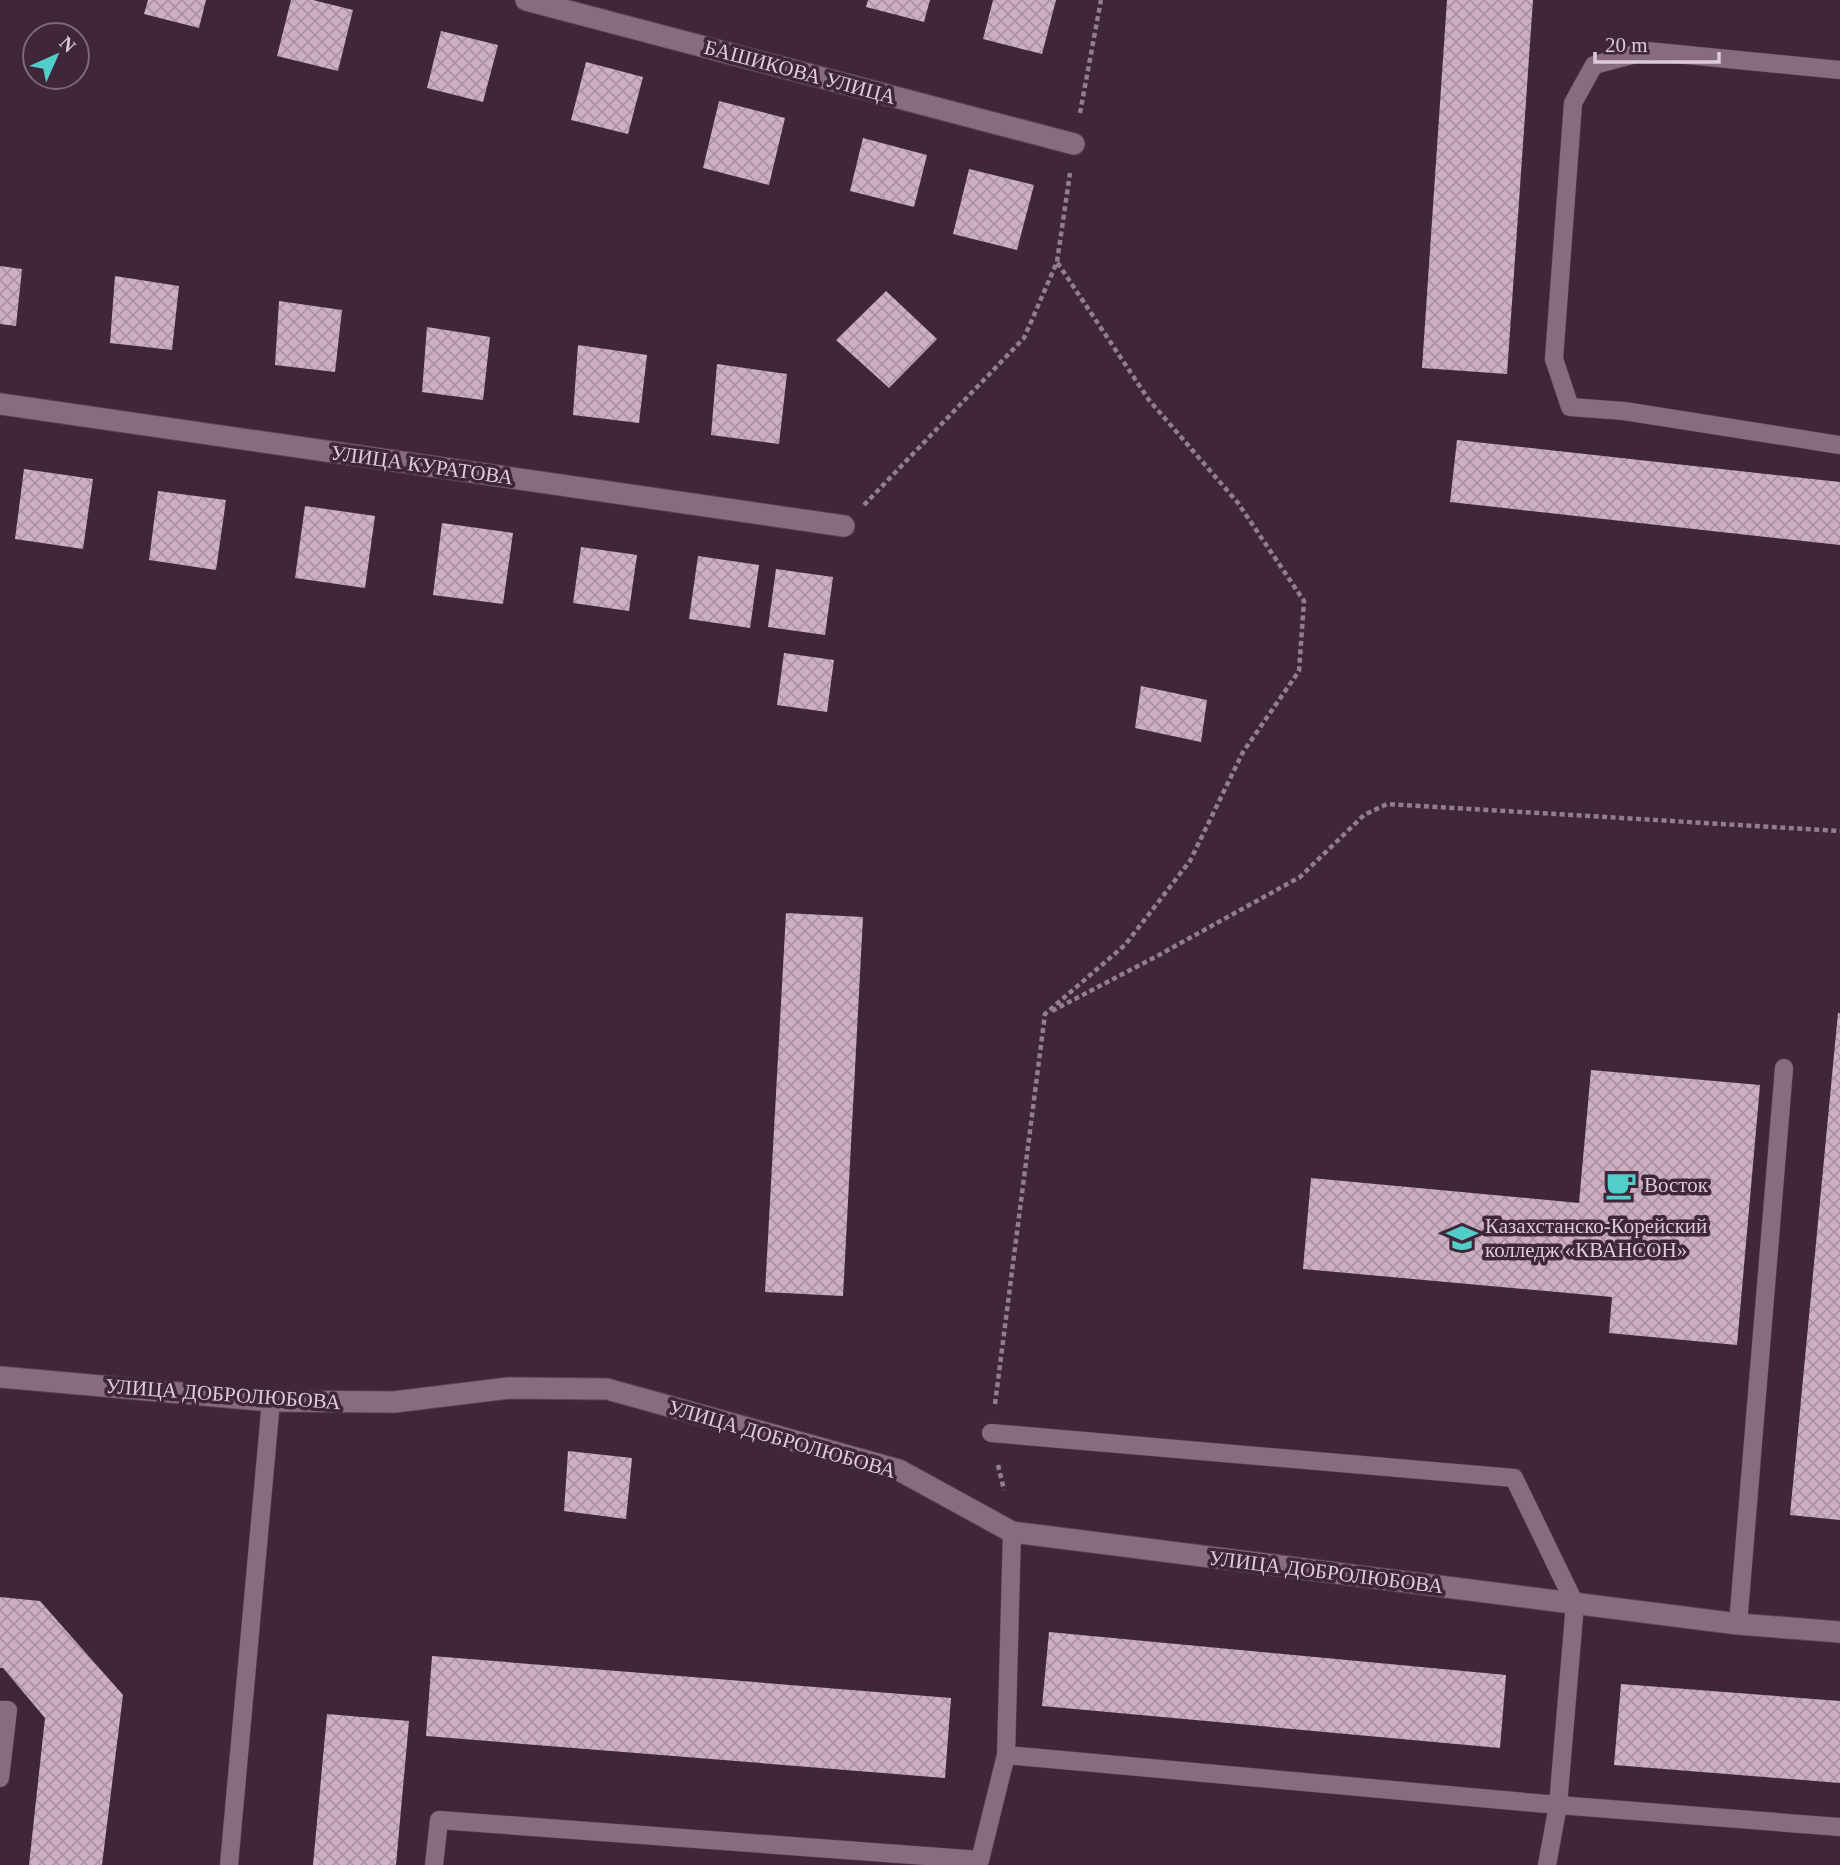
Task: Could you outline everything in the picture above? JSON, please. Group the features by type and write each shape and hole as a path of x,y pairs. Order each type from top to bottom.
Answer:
{"street":[{"name":"БАШИКОВА УЛИЦА","path":"526,0 1074,144"},
{"name":"УЛИЦА КУРАТОВА","path":"0,404 844,526"},
{"name":"УЛИЦА ДОБРОЛЮБОВА","path":"0,1377 271,1401 394,1402 509,1388 607,1389 899,1470 1013,1532 1738,1624 1840,1632"}],"lane":[{"path":"1840,70 1647,51 1594,65 1573,103 1554,359 1570,407 1624,411 1840,445"},
{"path":"1738,1624 1784,1068"},
{"path":"229,1865 271,1401"},
{"path":"991,1433 1514,1478 1575,1604 1558,1805 1547,1865"},
{"path":"434,1865 439,1820 987,1863 1006,1755 1013,1532"},
{"path":"0,1710 8,1710 0,1778"},
{"path":"1006,1755 1558,1805 1840,1827"}],"path":[{"path":"844,526 1024,338 1057,262 1074,144 1101,0"},
{"path":"1013,1532 991,1433 1045,1014 1125,945 1190,861 1243,752 1299,670 1304,601 1238,503 1149,400 1057,262"},
{"path":"1045,1014 1159,956 1300,877 1364,815 1387,804 1840,831"}],"building":[{"path":"148,0 206,0 199,28 144,14"},
{"path":"291,0 313,0 353,10 338,71 277,56"},
{"path":"868,0 930,0 924,22 866,7"},
{"path":"993,0 1056,0 1042,54 983,39"},
{"path":"1447,0 1533,0 1507,374 1422,368"},
{"path":"441,31 498,45 483,102 427,88"},
{"path":"586,62 643,77 628,134 571,120"},
{"path":"719,101 785,118 769,185 703,168"},
{"path":"863,138 927,155 914,207 850,191"},
{"path":"969,169 1034,185 1017,250 953,234"},
{"path":"0,266 22,269 16,326 0,324"},
{"path":"115,276 179,286 172,350 110,343"},
{"path":"886,291 937,339 889,388 836,340"},
{"path":"279,301 342,310 335,372 275,365"},
{"path":"427,327 490,337 483,400 422,392"},
{"path":"578,345 647,355 639,423 573,415"},
{"path":"717,364 787,374 779,444 711,435"},
{"path":"1457,440 1840,482 1840,545 1450,502"},
{"path":"24,469 93,479 83,549 15,539"},
{"path":"158,491 226,500 216,570 149,560"},
{"path":"305,506 375,516 365,588 295,578"},
{"path":"442,523 513,533 503,604 433,595"},
{"path":"581,547 637,555 629,611 573,603"},
{"path":"698,556 759,565 750,628 689,619"},
{"path":"776,569 833,577 825,635 768,627"},
{"path":"784,653 834,660 827,712 777,705"},
{"path":"1141,686 1207,700 1201,742 1135,728"},
{"path":"786,913 863,917 843,1296 765,1292"},
{"path":"1840,1013 1840,1520 1790,1515"},
{"path":"1591,1070 1760,1085 1737,1345 1609,1333 1612,1297 1303,1269 1311,1178 1579,1203"},
{"path":"568,1451 632,1458 626,1519 564,1511"},
{"path":"0,1597 40,1601 123,1695 102,1865 29,1865 45,1718 3,1668 0,1668"},
{"path":"1049,1632 1506,1675 1500,1748 1042,1706"},
{"path":"432,1656 951,1698 945,1778 426,1736"},
{"path":"1621,1684 1840,1701 1840,1783 1614,1765"},
{"path":"327,1714 409,1721 396,1865 313,1865"}],"place":[{"name":"Восток","path":"1621,1185"},
{"name":"Казахстанско-Корейский колледж «КВАНСОН»","path":"1462,1238"}]}
